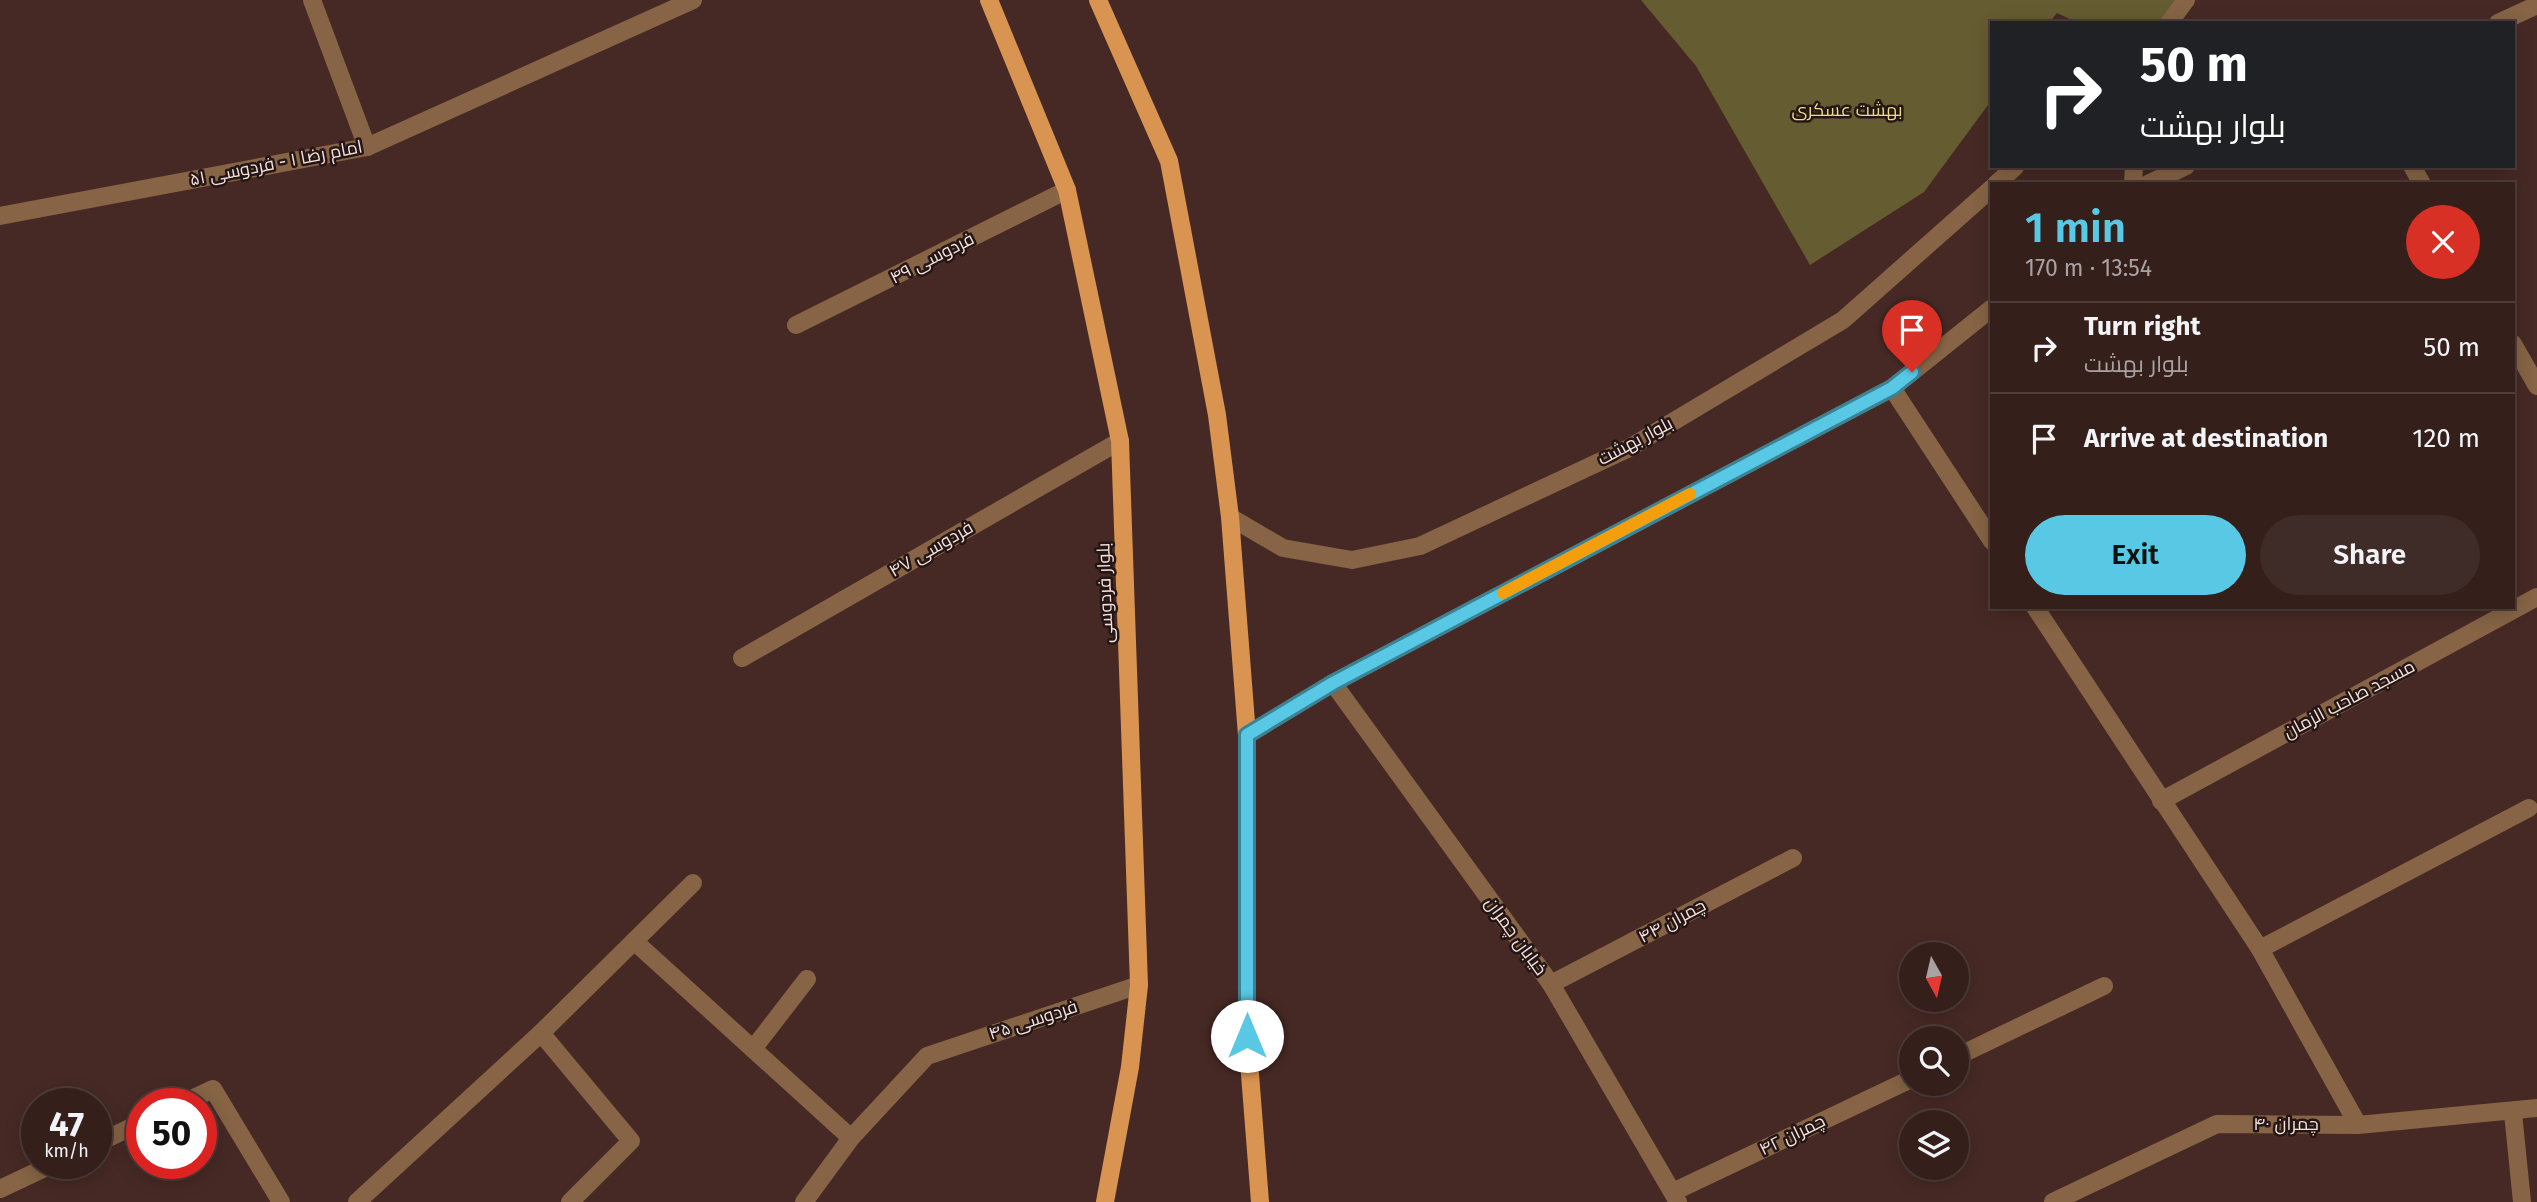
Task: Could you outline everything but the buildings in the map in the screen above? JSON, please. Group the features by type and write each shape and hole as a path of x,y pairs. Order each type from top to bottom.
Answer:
{"main road":[{"name":"بلوار فردوسی","path":"989,0 1068,190 1120,441 1139,985 1130,1067 1105,1202"},
{"path":"1098,0 1169,161 1217,415 1230,517 1247,735 1247,1036 1260,1202"}],"street":[{"path":"312,0 367,147"},
{"name":"امام رضا ۱ - فردوسی ۵۱","path":"0,216 367,147 693,0"},
{"path":"2170,21 2186,0"},
{"path":"2502,21 2537,5"},
{"path":"1998,182 2014,168"},
{"path":"2152,182 2182,168"},
{"name":"فردوسی ۴۹","path":"796,325 1068,190"},
{"name":"بلوار بهشت","path":"1230,517 1283,548 1352,560 1420,546 1629,448 1843,320 1990,190"},
{"path":"1247,735 1333,683 1892,388 1990,310"},
{"path":"2515,348 2537,386"},
{"path":"1892,388 1990,538"},
{"name":"فردوسی ۴۷","path":"742,657 1120,441"},
{"name":"مسجد صاحب الزمان","path":"2515,609 2537,597"},
{"path":"2036,609 2260,949 2358,1125"},
{"name":"مسجد صاحب الزمان","path":"2161,801 2515,609"},
{"name":"خیابان چمران","path":"1333,683 1551,985 1676,1197"},
{"path":"2260,949 2529,808"},
{"name":"چمران ۴۴","path":"1551,985 1793,858"},
{"path":"357,1202 541,1033 693,883"},
{"path":"634,941 851,1138 804,1202"},
{"path":"754,1049 807,979"},
{"name":"فردوسی ۴۵","path":"851,1138 927,1056 1139,985"},
{"path":"1969,1051 2104,986"},
{"path":"541,1033 631,1141 570,1202"},
{"name":"چمران ۴۲","path":"1676,1197 1899,1085"},
{"path":"217,1096 281,1202"},
{"name":"چمران ۴۰","path":"2053,1202 2217,1124 2358,1125 2514,1113 2537,1108"},
{"path":"2514,1113 2522,1202"},
{"path":"0,1189 21,1179"}],"green space":[{"name":"بهشت عسکری","path":"1641,0 2178,0 2162,21 2074,21 2057,13 2051,21 1990,21 1990,102 1924,192 1810,265 1696,66"}],"slow traffic":[{"path":"1503,593 1690,494"}],"route":[{"path":"1247,1036 1247,735 1333,683 1892,388 1912,372"}]}
